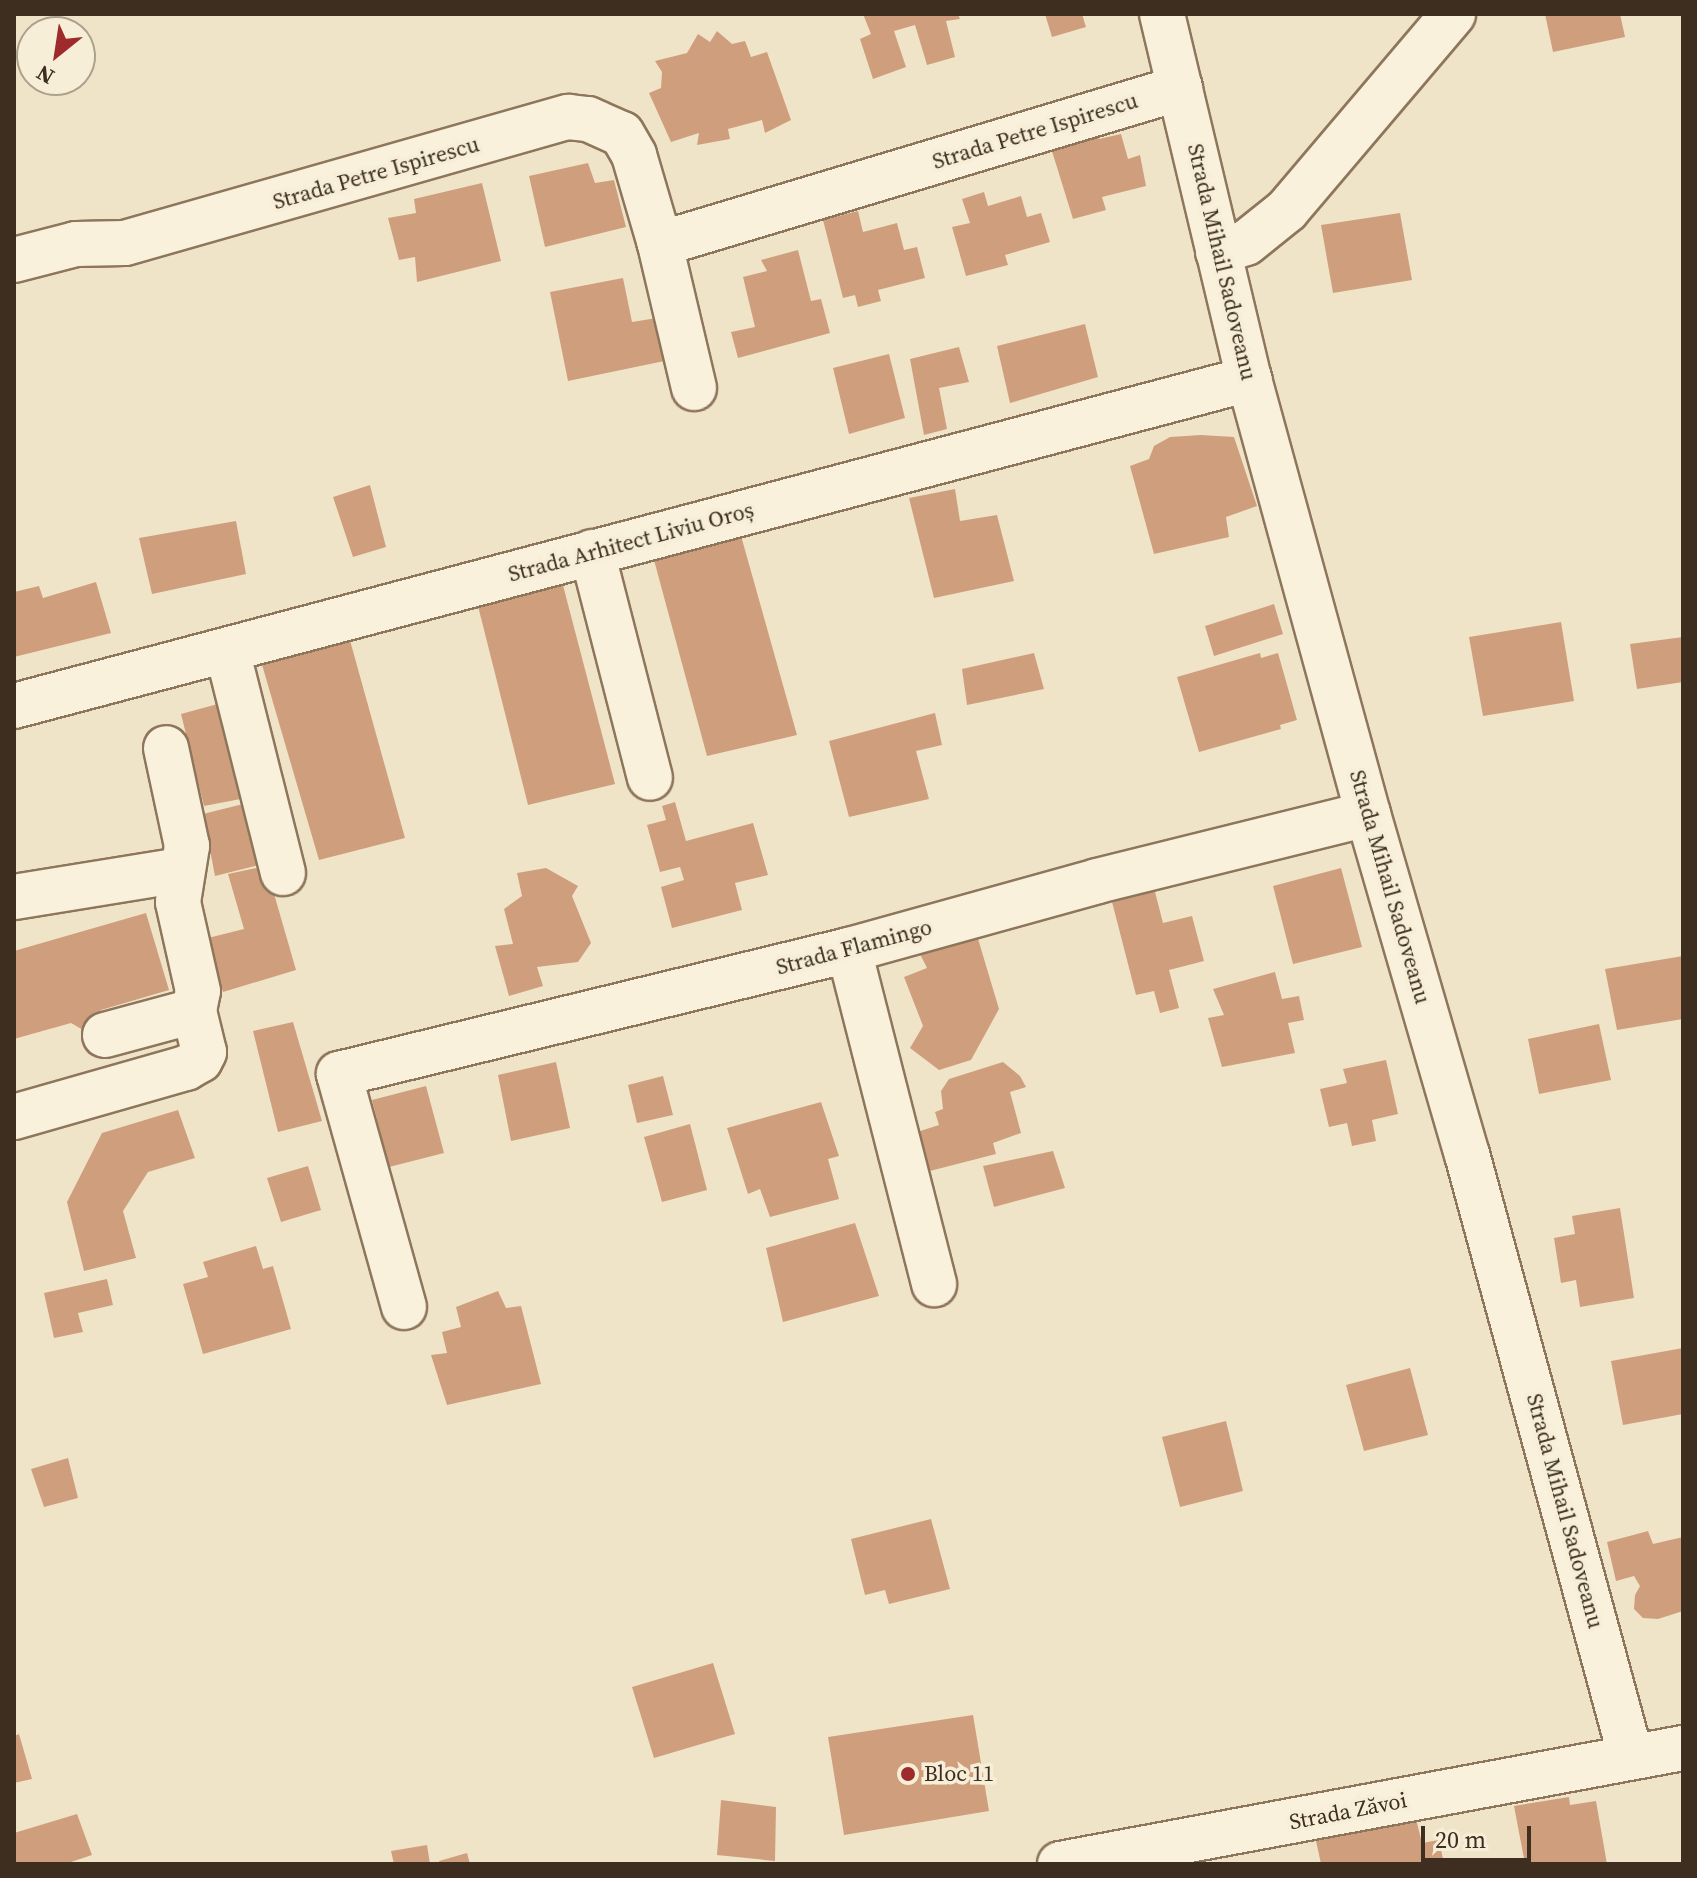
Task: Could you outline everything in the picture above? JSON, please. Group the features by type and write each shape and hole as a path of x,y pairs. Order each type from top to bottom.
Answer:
{"street":[{"name":"Strada Mihail Sadoveanu","path":"1162,14 1249,379 1368,814 1472,1169 1631,1757"},
{"path":"1218,252 1246,243 1287,210 1453,14"},
{"name":"Strada Petre Ispirescu","path":"660,244 1180,88"},
{"name":"Strada Petre Ispirescu","path":"14,260 76,244 125,243 568,117 588,119 622,134 634,155 660,244 694,388"},
{"name":"Strada Arhitect Liviu Oroș","path":"14,706 1249,379"},
{"path":"592,552 650,778"},
{"path":"227,650 283,873"},
{"path":"14,1117 193,1064 204,1052 194,1011 198,991 178,902 187,846 166,748"},
{"name":"Strada Flamingo","path":"404,1307 339,1074 849,950 1097,881 1368,814"},
{"path":"14,897 181,870"},
{"path":"849,950 934,1284"},
{"path":"105,1035 194,1011"},
{"name":"Strada Zăvoi","path":"1060,1864 1190,1853 1683,1748"}],"building":[{"path":"863,14 958,14 960,19 946,21 955,57 927,65 915,25 894,31 906,67 873,79 860,39 871,34"},
{"path":"1045,14 1082,14 1086,27 1052,37"},
{"path":"1545,14 1620,14 1625,37 1553,52"},
{"path":"717,31 732,44 745,41 751,57 767,52 791,120 765,133 762,120 728,129 730,139 697,145 699,133 671,142 649,93 661,88 662,72 655,61 687,53 698,34 710,42"},
{"path":"1096,131 1099,139 1121,134 1128,159 1140,155 1146,186 1102,197 1106,210 1073,219 1051,148"},
{"path":"588,163 595,183 614,180 626,227 545,247 529,176"},
{"path":"482,183 501,261 417,282 415,257 399,260 388,218 416,213 414,199"},
{"path":"984,192 988,206 1021,196 1027,217 1041,213 1050,242 1005,255 1008,265 966,276 952,227 970,223 962,199"},
{"path":"858,211 863,232 897,223 904,250 917,247 925,278 878,290 881,301 858,307 855,295 843,298 823,220"},
{"path":"1400,213 1412,280 1333,293 1321,225"},
{"path":"798,250 811,301 821,299 830,333 738,358 731,332 755,327 743,277 767,271 761,260"},
{"path":"623,278 632,322 663,317 674,359 568,381 550,292"},
{"path":"1085,324 1098,377 1010,403 997,346"},
{"path":"959,347 969,382 939,388 947,429 924,435 910,359"},
{"path":"889,354 905,418 849,434 833,368"},
{"path":"1170,437 1234,437 1257,506 1226,517 1229,537 1154,554 1130,466 1149,459 1154,446"},
{"path":"370,485 386,547 353,557 333,497"},
{"path":"955,489 960,521 997,515 1014,581 934,598 909,498"},
{"path":"236,521 246,574 152,594 139,538"},
{"path":"738,525 797,735 707,756 651,549"},
{"path":"559,570 615,784 528,805 475,594"},
{"path":"96,582 111,633 14,657 14,592 39,586 43,598"},
{"path":"1274,604 1283,634 1214,656 1205,626"},
{"path":"1561,622 1574,701 1483,716 1469,637"},
{"path":"346,626 405,838 319,860 258,651"},
{"path":"1683,637 1683,682 1637,689 1630,644"},
{"path":"1034,653 1044,689 967,705 962,669"},
{"path":"1260,653 1261,658 1278,653 1297,720 1280,725 1281,729 1199,752 1177,677"},
{"path":"225,702 251,797 204,806 181,714"},
{"path":"935,713 942,745 916,751 929,799 849,817 829,741"},
{"path":"251,802 267,863 215,876 203,814"},
{"path":"675,802 686,841 753,823 768,875 735,883 742,910 672,928 661,887 684,880 680,867 660,872 647,825 666,820 662,806"},
{"path":"266,866 296,970 223,992 204,939 244,929 228,874"},
{"path":"546,868 578,886 572,896 591,943 578,962 537,967 543,986 509,996 495,946 513,944 504,909 522,896 517,873"},
{"path":"1341,868 1362,947 1293,964 1273,886"},
{"path":"1154,888 1163,923 1192,916 1204,961 1169,970 1179,1008 1160,1013 1154,991 1136,995 1111,898"},
{"path":"146,913 169,990 101,1010 90,1034 71,1023 14,1039 14,951"},
{"path":"976,932 999,1009 971,1060 939,1070 910,1048 923,1026 904,977 927,968 917,948"},
{"path":"1683,956 1683,1019 1617,1030 1605,969"},
{"path":"1275,972 1282,999 1299,996 1304,1020 1288,1023 1295,1053 1222,1067 1208,1018 1224,1015 1213,989"},
{"path":"293,1022 322,1121 278,1132 253,1031"},
{"path":"1599,1024 1611,1080 1539,1094 1528,1039"},
{"path":"1386,1060 1398,1114 1372,1120 1376,1141 1352,1146 1347,1123 1329,1127 1320,1089 1347,1083 1343,1069"},
{"path":"556,1062 570,1128 511,1141 498,1075"},
{"path":"1003,1062 1020,1076 1026,1087 1010,1092 1021,1133 993,1143 996,1154 926,1172 914,1133 939,1125 935,1112 943,1109 941,1091 949,1079"},
{"path":"663,1076 673,1115 637,1123 628,1085"},
{"path":"426,1086 444,1153 389,1167 372,1100"},
{"path":"821,1102 839,1156 828,1159 839,1199 770,1217 760,1189 748,1194 727,1128"},
{"path":"178,1110 195,1158 148,1172 123,1211 136,1258 84,1271 67,1202 102,1133"},
{"path":"690,1124 707,1190 662,1202 644,1137"},
{"path":"1053,1151 1065,1188 994,1207 983,1166"},
{"path":"308,1166 321,1210 281,1222 267,1178"},
{"path":"1620,1208 1634,1298 1580,1307 1576,1280 1561,1283 1554,1238 1575,1234 1572,1216"},
{"path":"855,1223 879,1296 783,1322 766,1248"},
{"path":"256,1246 263,1269 273,1266 291,1329 203,1354 183,1284 208,1277 203,1262"},
{"path":"107,1279 113,1305 78,1313 83,1332 54,1338 44,1293"},
{"path":"498,1291 506,1308 521,1306 541,1384 447,1405 431,1355 447,1353 442,1332 461,1327 456,1307"},
{"path":"1683,1348 1683,1414 1623,1425 1611,1361"},
{"path":"1410,1368 1428,1435 1364,1451 1346,1385"},
{"path":"1226,1421 1243,1491 1180,1507 1162,1437"},
{"path":"68,1458 78,1498 44,1507 31,1469"},
{"path":"931,1519 950,1589 889,1604 885,1590 865,1595 851,1539"},
{"path":"1648,1531 1653,1544 1683,1537 1683,1611 1658,1619 1643,1618 1634,1609 1635,1595 1640,1586 1634,1576 1616,1581 1607,1542"},
{"path":"713,1663 735,1734 654,1758 632,1687"},
{"name":"Bloc 11","path":"973,1715 989,1811 844,1835 828,1737"},
{"path":"19,1734 32,1779 14,1783 14,1736"},
{"path":"1569,1797 1570,1805 1596,1801 1607,1864 1525,1864 1514,1806"},
{"path":"721,1800 776,1807 775,1861 717,1855"},
{"path":"77,1814 92,1855 65,1864 14,1864 14,1833"},
{"path":"1416,1819 1422,1843 1439,1840 1444,1864 1321,1864 1316,1841"},
{"path":"427,1845 430,1864 394,1864 391,1851"},
{"path":"467,1853 470,1864 440,1864 439,1861"}],"place":[{"name":"Bloc 11","path":"908,1774"}]}
